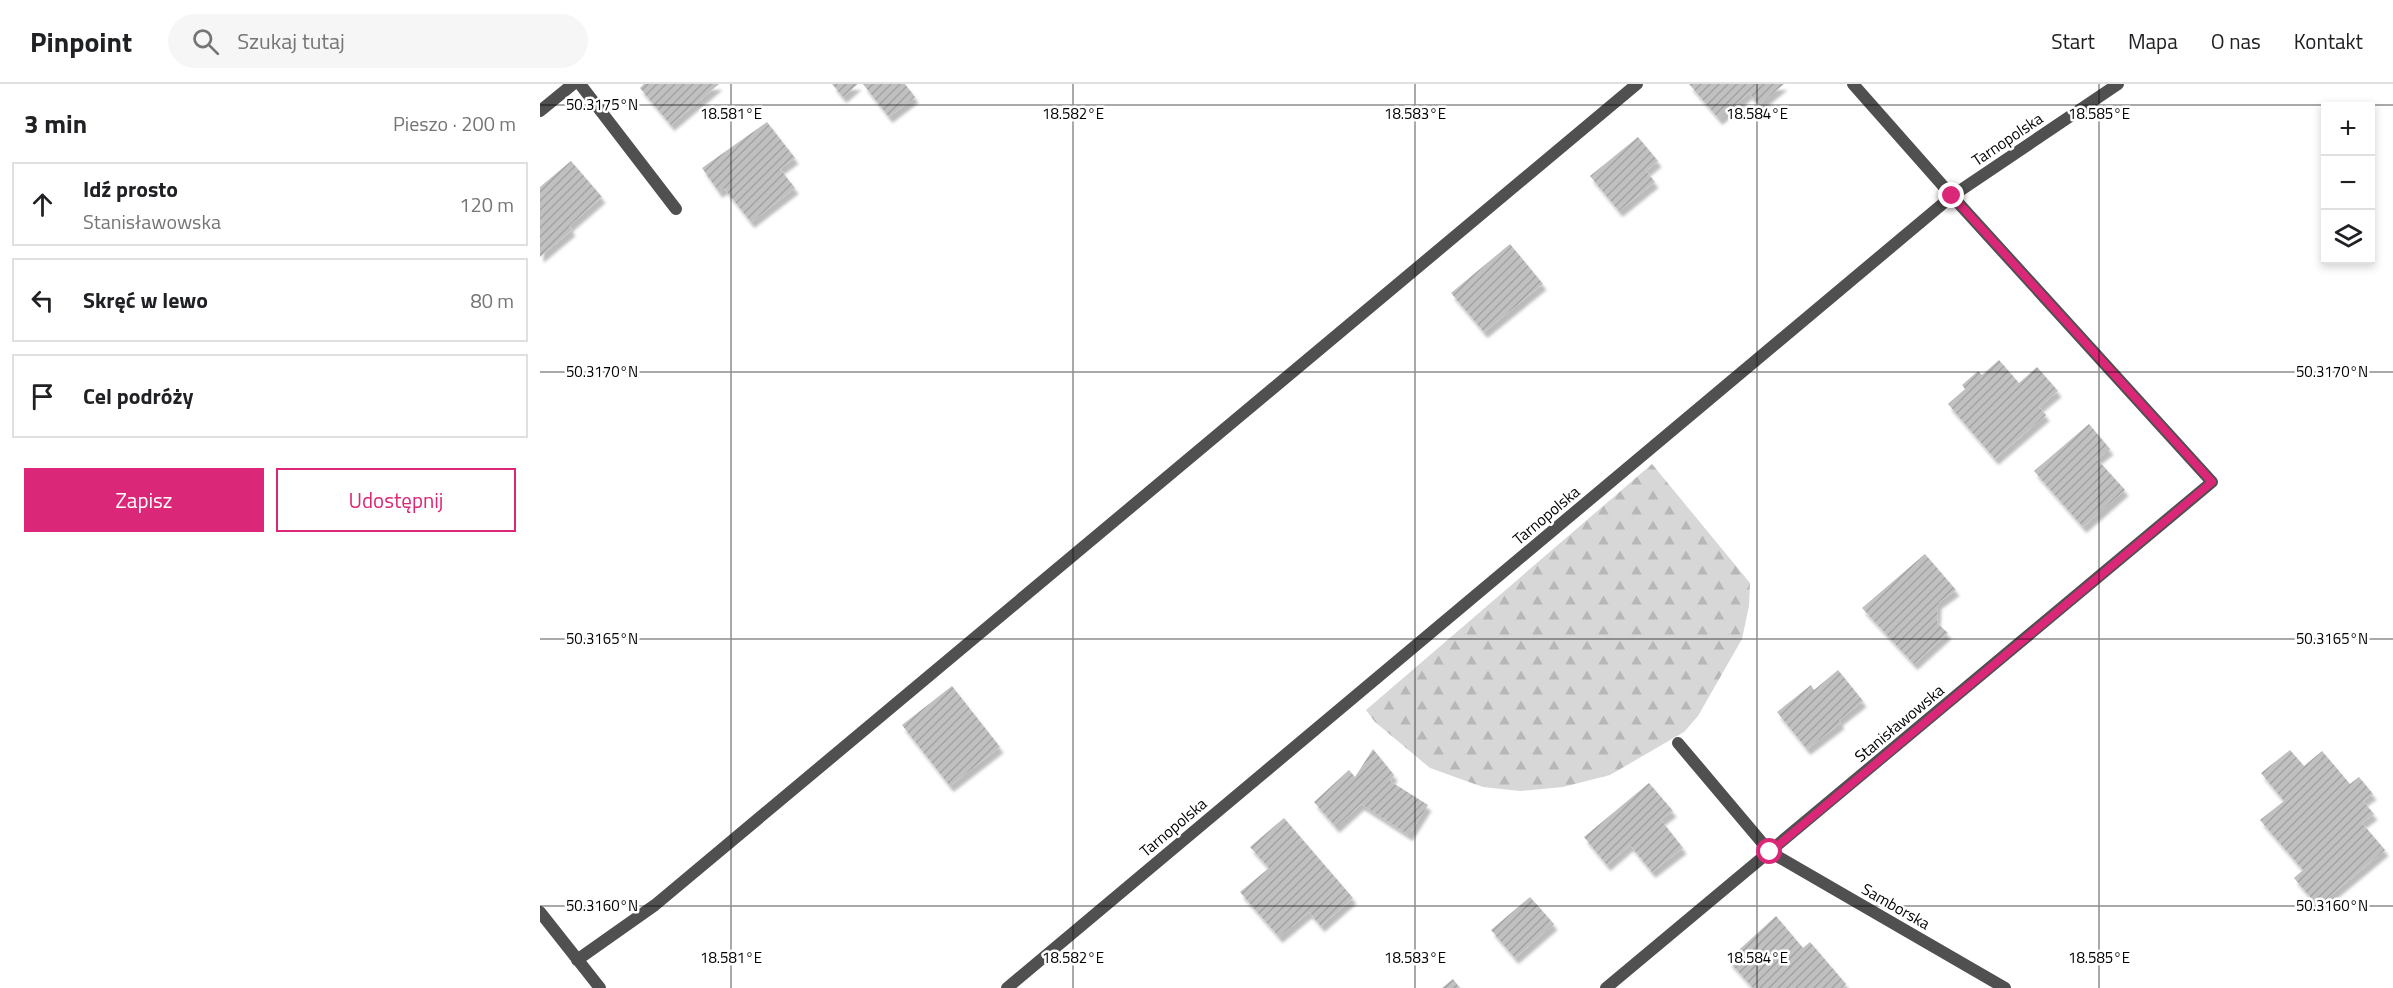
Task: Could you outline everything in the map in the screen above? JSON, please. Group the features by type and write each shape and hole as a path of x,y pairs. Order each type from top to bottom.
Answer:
{"street":[{"path":"540,111 573,84"},
{"path":"580,84 676,209"},
{"path":"577,960 655,905 1637,84"},
{"path":"1853,84 1952,196"},
{"name":"Tarnopolska","path":"1007,988 1952,196 2118,84"},
{"name":"Stanisławowska","path":"1606,988 2212,482 1952,196"},
{"name":"Samborska","path":"1678,743 1770,852 2005,988"},
{"path":"540,912 600,988"}],"green space":[{"path":"1652,464 1750,583 1749,606 1742,639 1698,716 1684,732 1610,775 1563,787 1520,791 1483,787 1430,768 1375,722 1366,710"}],"building":[{"path":"644,84 719,84 671,125 640,88"},
{"path":"832,84 858,84 843,97"},
{"path":"863,84 905,84 915,97 889,117"},
{"path":"1689,84 1784,84 1759,105 1749,93 1719,119"},
{"path":"767,122 795,158 780,169 795,188 751,222 724,188 719,192 702,168"},
{"path":"1638,137 1658,161 1646,171 1655,182 1619,211 1590,176"},
{"path":"571,161 602,197 569,226 572,230 540,257 540,187"},
{"path":"1510,244 1543,284 1484,332 1451,293"},
{"path":"1999,360 2019,383 2037,367 2058,391 2039,407 2046,415 1995,459 1948,404 1965,389 1962,385 1978,371 1982,375"},
{"path":"2089,424 2110,449 2097,459 2125,490 2083,527 2034,471"},
{"path":"1925,554 1956,590 1938,603 1937,623 1948,633 1914,664 1862,608"},
{"path":"1838,670 1863,701 1839,720 1841,723 1807,749 1777,712 1811,685 1814,690"},
{"path":"952,686 1000,747 950,786 902,725"},
{"path":"1373,749 1394,775 1390,781 1428,805 1409,835 1361,804 1336,827 1314,802 1349,770 1355,777"},
{"path":"2290,750 2304,766 2322,751 2350,784 2359,777 2373,794 2363,801 2374,814 2362,823 2385,850 2318,906 2294,878 2303,870 2260,820 2284,801 2261,773"},
{"path":"1649,783 1673,811 1661,820 1683,848 1652,872 1630,845 1607,865 1584,837"},
{"path":"1284,818 1353,898 1321,926 1309,912 1279,937 1240,892 1269,868 1250,847"},
{"path":"1530,897 1554,924 1515,958 1491,930"},
{"path":"1776,916 1803,948 1810,942 1846,984 1841,988 1753,988 1728,960"},
{"path":"1453,979 1460,988 1442,988"}],"route":[{"path":"1770,852 2212,482 1952,196"}]}
